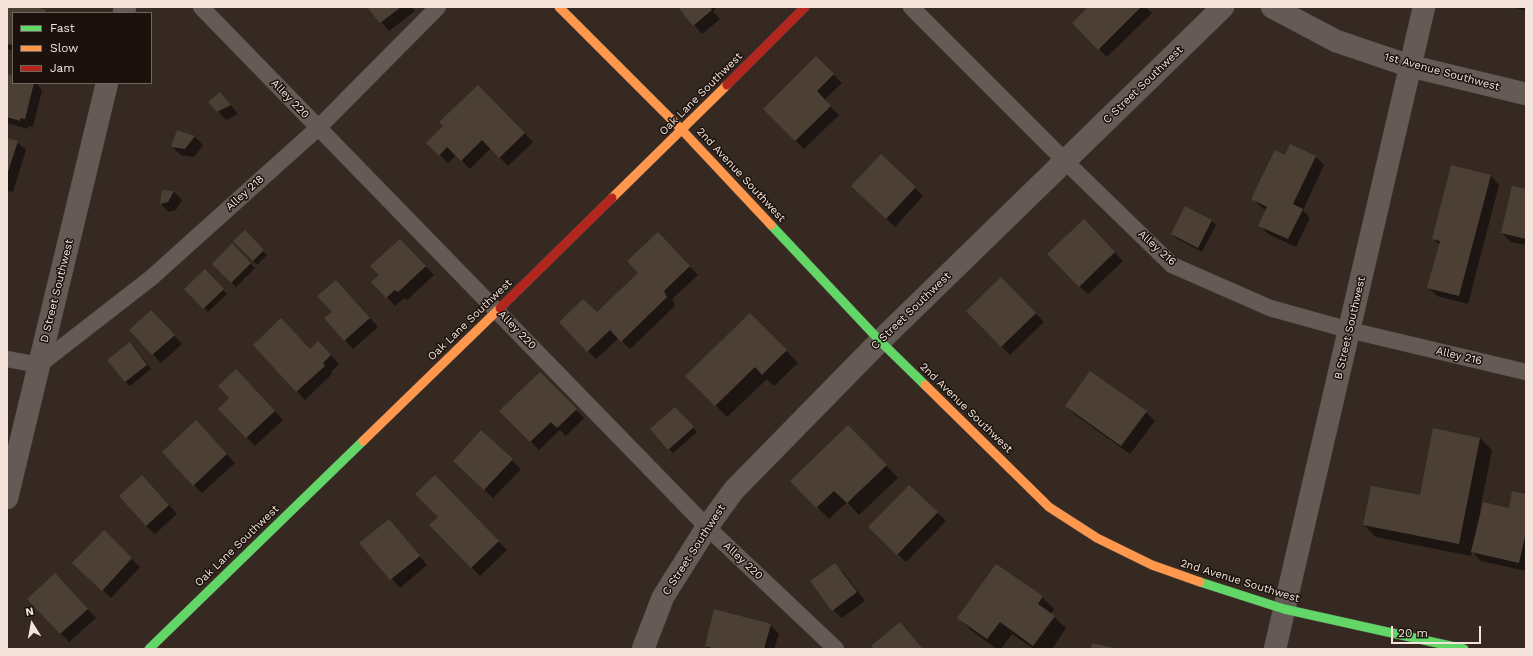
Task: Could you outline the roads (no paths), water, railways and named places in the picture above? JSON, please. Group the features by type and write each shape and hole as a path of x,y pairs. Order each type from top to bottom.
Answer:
{"street":[{"name":"2nd Avenue Southwest","path":"559,7 682,130 880,341 1049,506 1097,538 1152,565 1192,580 1284,609 1464,649"},
{"name":"Oak Lane Southwest","path":"149,649 682,130 805,7"},
{"name":"C Street Southwest","path":"642,649 663,597 707,527 734,490 880,341 1223,7"},
{"name":"1st Avenue Southwest","path":"1272,7 1336,41 1410,66 1526,94"},
{"name":"B Street Southwest","path":"1275,649 1424,7"},
{"name":"D Street Southwest","path":"7,498 107,84"}],"lane":[{"name":"Alley 220","path":"201,7 707,527 836,649"},
{"name":"Alley 218","path":"39,365 151,278 318,128 438,7"},
{"name":"Alley 216","path":"911,7 1065,161 1172,265 1270,308 1350,330 1526,372"},
{"path":"7,359 39,365"}]}
